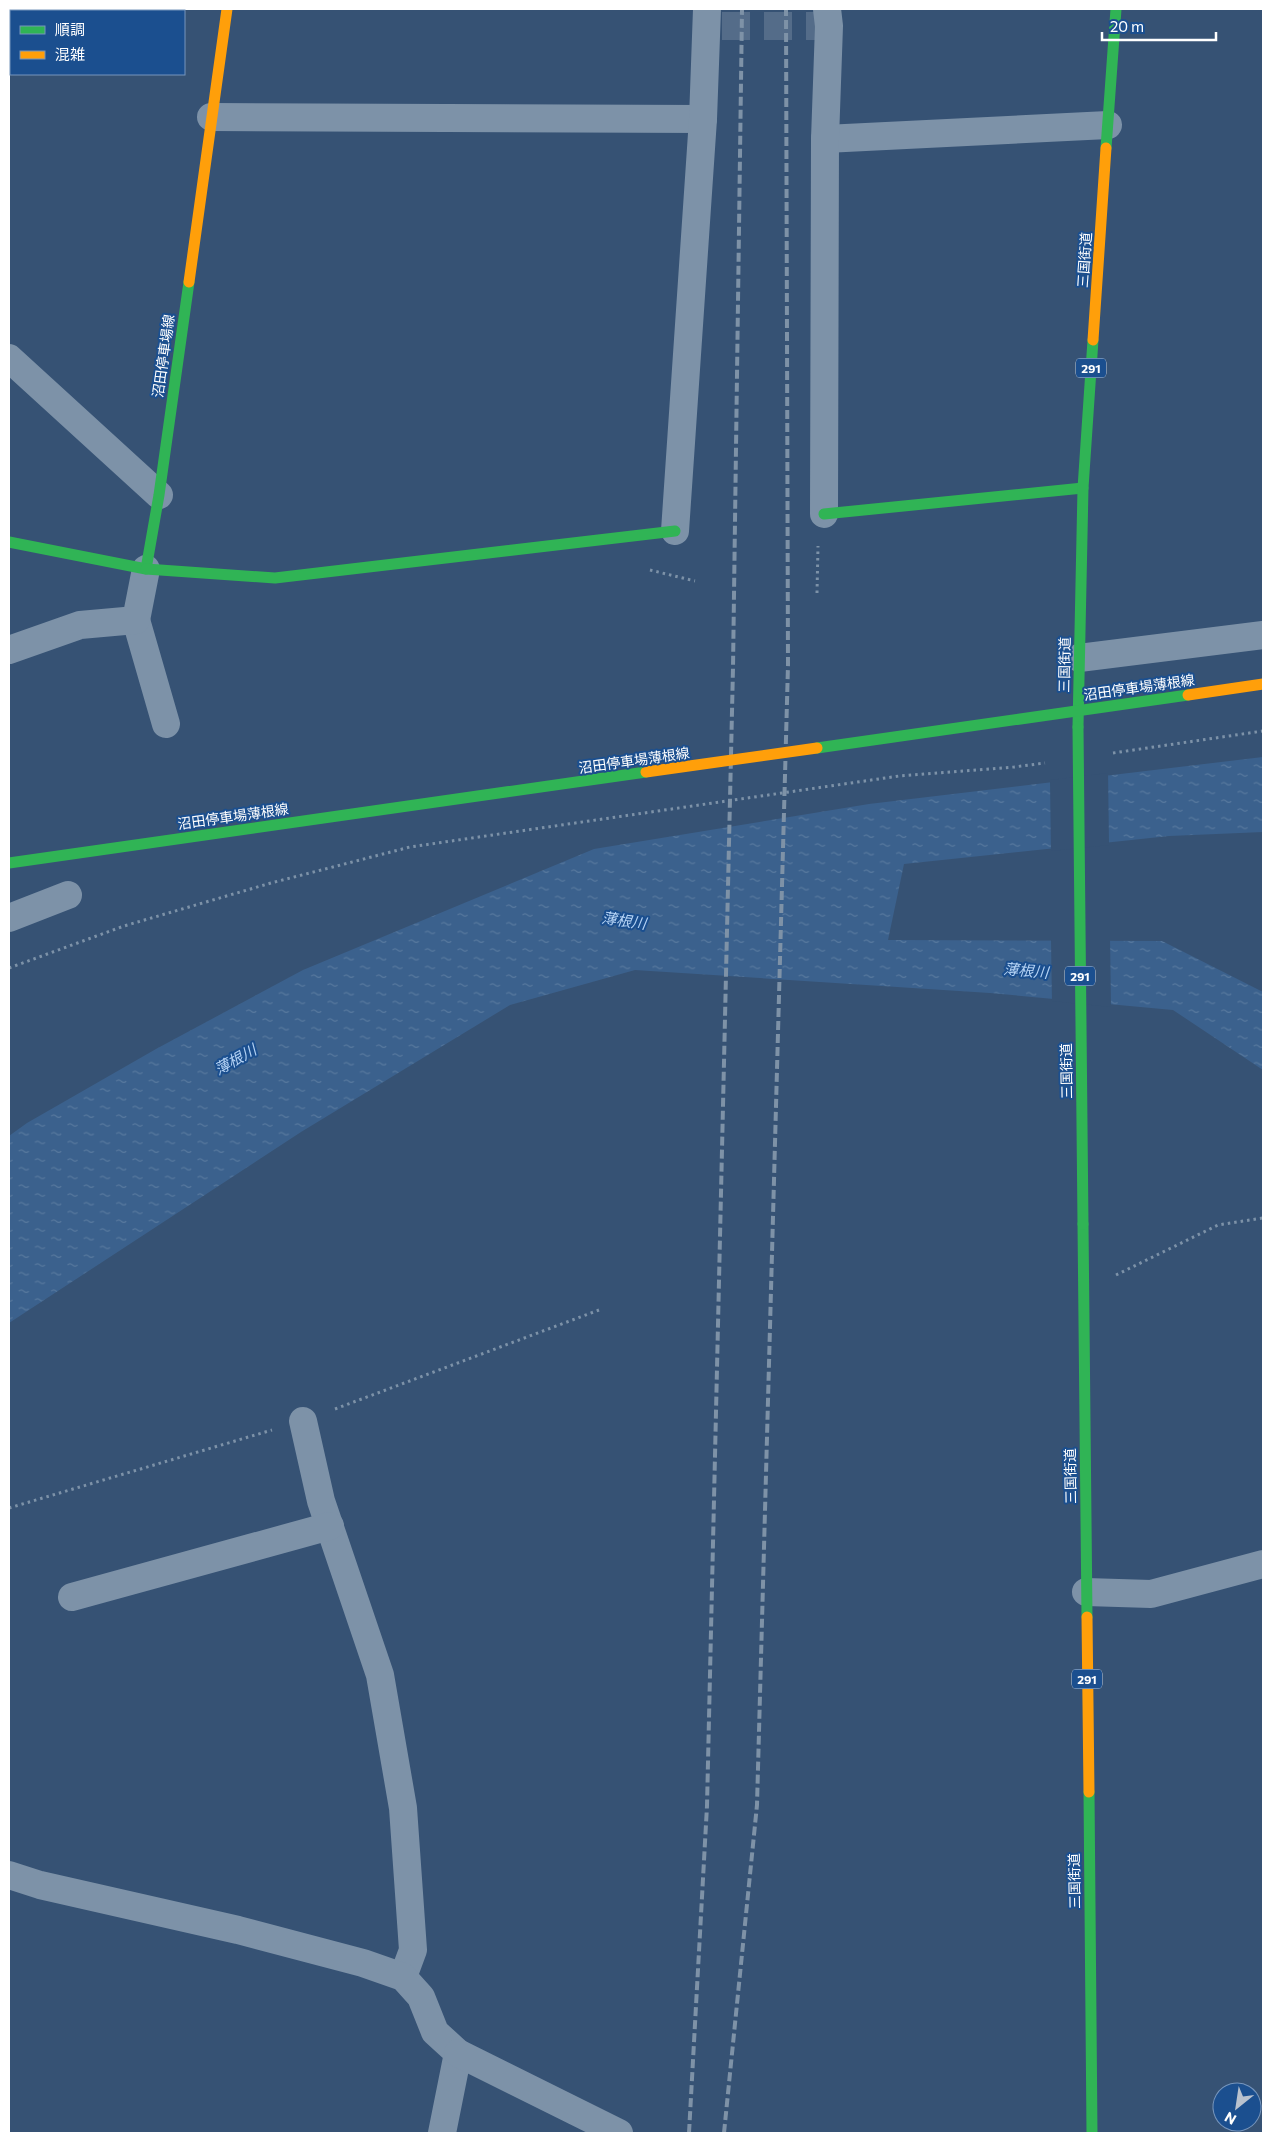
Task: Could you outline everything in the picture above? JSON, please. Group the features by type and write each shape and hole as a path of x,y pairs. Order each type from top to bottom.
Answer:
{"main road":[{"name":"沼田停車場線","path":"146,569 159,495 227,9"},
{"name":"三国街道","path":"1092,2133 1082,1292 1078,727 1083,488 1116,9"},
{"path":"821,527 1083,488"},
{"path":"9,542 146,569 275,578 675,531"},
{"name":"沼田停車場薄根線","path":"9,863 1263,684"}],"street":[{"path":"675,531 702,119 712,20"},
{"path":"821,527 825,20"},
{"path":"211,116 702,119"},
{"path":"825,139 1108,125"},
{"path":"9,358 159,495"},
{"path":"146,569 136,620 166,724"},
{"path":"9,650 80,625 136,620"},
{"path":"1079,658 1263,635"},
{"path":"9,918 68,895"},
{"path":"303,1421 321,1501 380,1675 403,1808 412,1950 403,1977"},
{"path":"72,1597 330,1526"},
{"path":"1086,1592 1151,1594 1263,1564"},
{"path":"9,1875 40,1885 238,1930 363,1963 403,1977 421,1997 435,2032 458,2054 619,2133"},
{"path":"442,2133 458,2054"}],"path":[{"path":"817,593 821,527"},
{"path":"1110,753 1263,731"},
{"path":"9,968 124,926 271,883 410,847 899,776 1053,762"},
{"path":"1082,1292 1218,1225 1263,1218"}],"water":[{"name":"薄根川","path":"1263,757 1263,832 1169,836 904,864 888,940 1162,941 1263,992 1263,1070 1173,1010 990,993 635,970 510,1005 301,1132 9,1323 9,1136 27,1123 156,1049 303,970 594,849 869,804"}],"pier":[{"path":"1108,773 1109,845 1051,851 1050,780"},
{"path":"1051,939 1110,939 1111,1007 1052,1001"}],"tunnel":[{"path":"722,26 818,26"}],"railway":[{"path":"689,2133 707,1806 733,668 742,9"},
{"path":"724,2133 757,1805 788,665 786,9"}],"traffic: fast":[{"path":"1106,148 1116,9"},
{"path":"9,542 146,569 159,495 189,282"},
{"path":"1078,727 1083,488 1093,340"},
{"path":"824,514 1083,488"},
{"path":"146,569 275,578 675,531"},
{"path":"817,748 1188,695"},
{"path":"1078,727 1083,1224"},
{"path":"9,863 646,772"},
{"path":"1083,1224 1087,1617"},
{"path":"1089,1792 1092,2133"}],"traffic: slow":[{"path":"189,282 227,9"},
{"path":"1093,340 1106,148"},
{"path":"1188,695 1263,684"},
{"path":"646,772 817,748"},
{"path":"1087,1617 1089,1792"}]}
